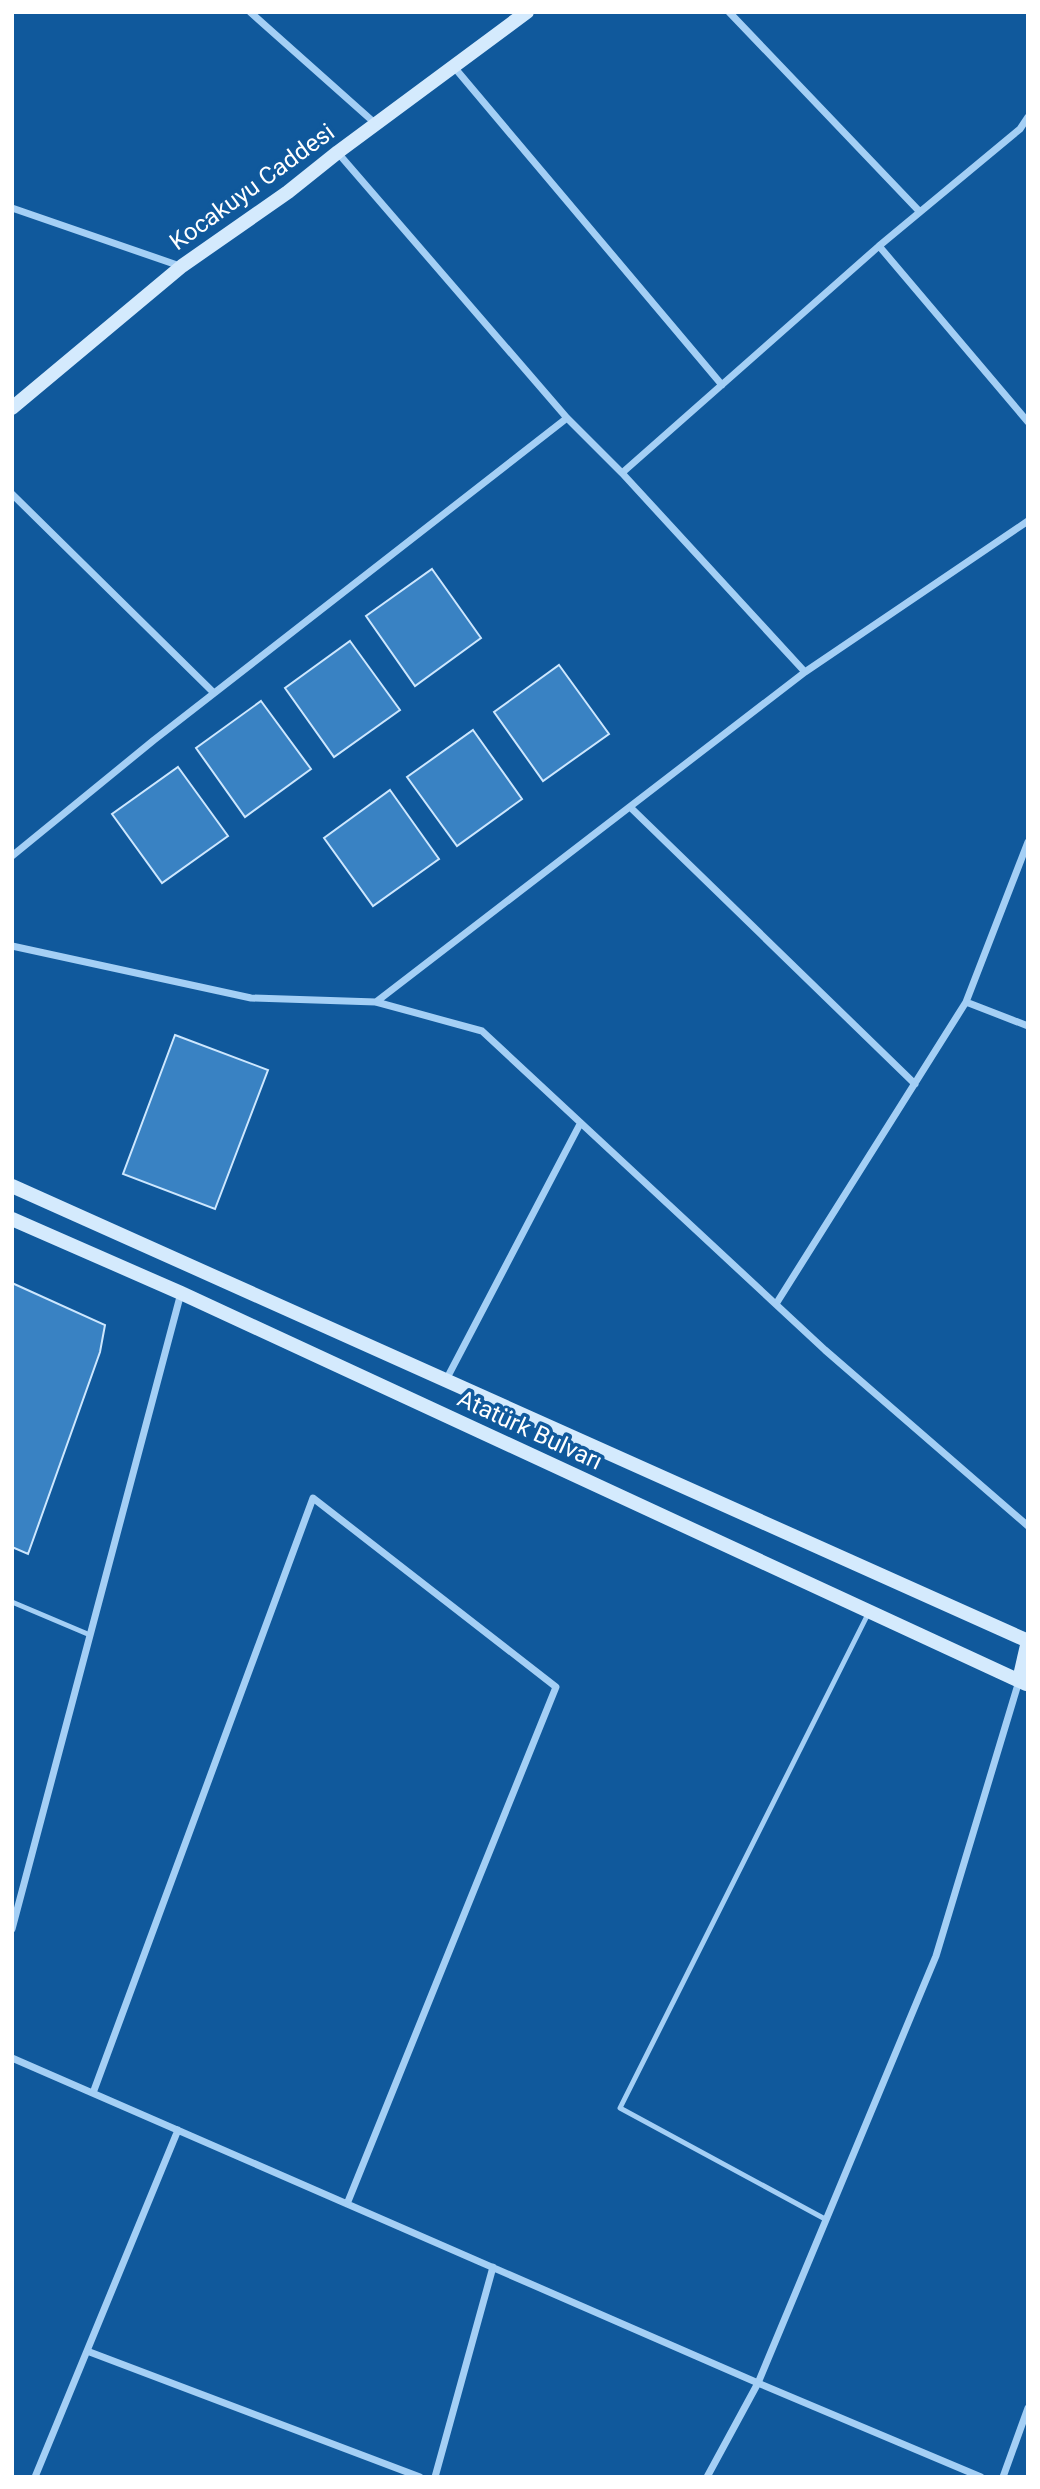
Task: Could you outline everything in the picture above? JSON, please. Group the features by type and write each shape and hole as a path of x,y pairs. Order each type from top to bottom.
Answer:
{"main road":[{"name":"Kocakuyu Caddesi","path":"12,408 182,266 288,192 527,12"},
{"name":"Atatürk Bulvarı","path":"12,1186 1028,1640"},
{"name":"Atatürk Bulvarı","path":"12,1219 181,1293 1023,1683"},
{"path":"1023,1683 1028,1640"}],"street":[{"path":"250,12 377,125"},
{"path":"729,12 920,212"},
{"path":"454,67 722,385"},
{"path":"622,473 879,246 1020,129 1028,117"},
{"path":"338,152 567,418 622,473 805,672"},
{"path":"12,208 182,266"},
{"path":"879,246 1028,422"},
{"path":"12,856 214,693 567,418"},
{"path":"12,494 214,693"},
{"path":"376,1002 805,672 1028,521"},
{"path":"630,807 915,1084"},
{"path":"776,1304 966,1002 1028,842"},
{"path":"12,946 251,998 376,1002 482,1031 776,1304 1028,1526"},
{"path":"966,1002 1028,1026"},
{"path":"446,1380 580,1124"},
{"path":"12,1929 181,1293"},
{"path":"93,2093 313,1498 556,1687 347,2204"},
{"path":"707,2477 758,2383 936,1956 1023,1683"},
{"path":"12,2058 758,2383 981,2477"},
{"path":"35,2477 178,2130"},
{"path":"435,2477 493,2267"},
{"path":"87,2351 420,2477"},
{"path":"1003,2477 1028,2408"}],"lane":[{"path":"12,1602 90,1635"},
{"path":"825,2219 620,2108 870,1612"}],"building":[{"path":"432,569 481,638 415,686 366,616"},
{"path":"350,641 400,710 334,757 285,688"},
{"path":"559,665 609,734 543,781 494,712"},
{"path":"261,701 311,769 245,817 196,748"},
{"path":"473,730 522,799 457,846 407,777"},
{"path":"178,767 228,836 162,883 112,814"},
{"path":"390,790 439,859 373,906 324,838"},
{"path":"175,1035 268,1070 215,1209 123,1174"},
{"path":"12,1283 105,1325 100,1352 28,1554 12,1547"}]}
